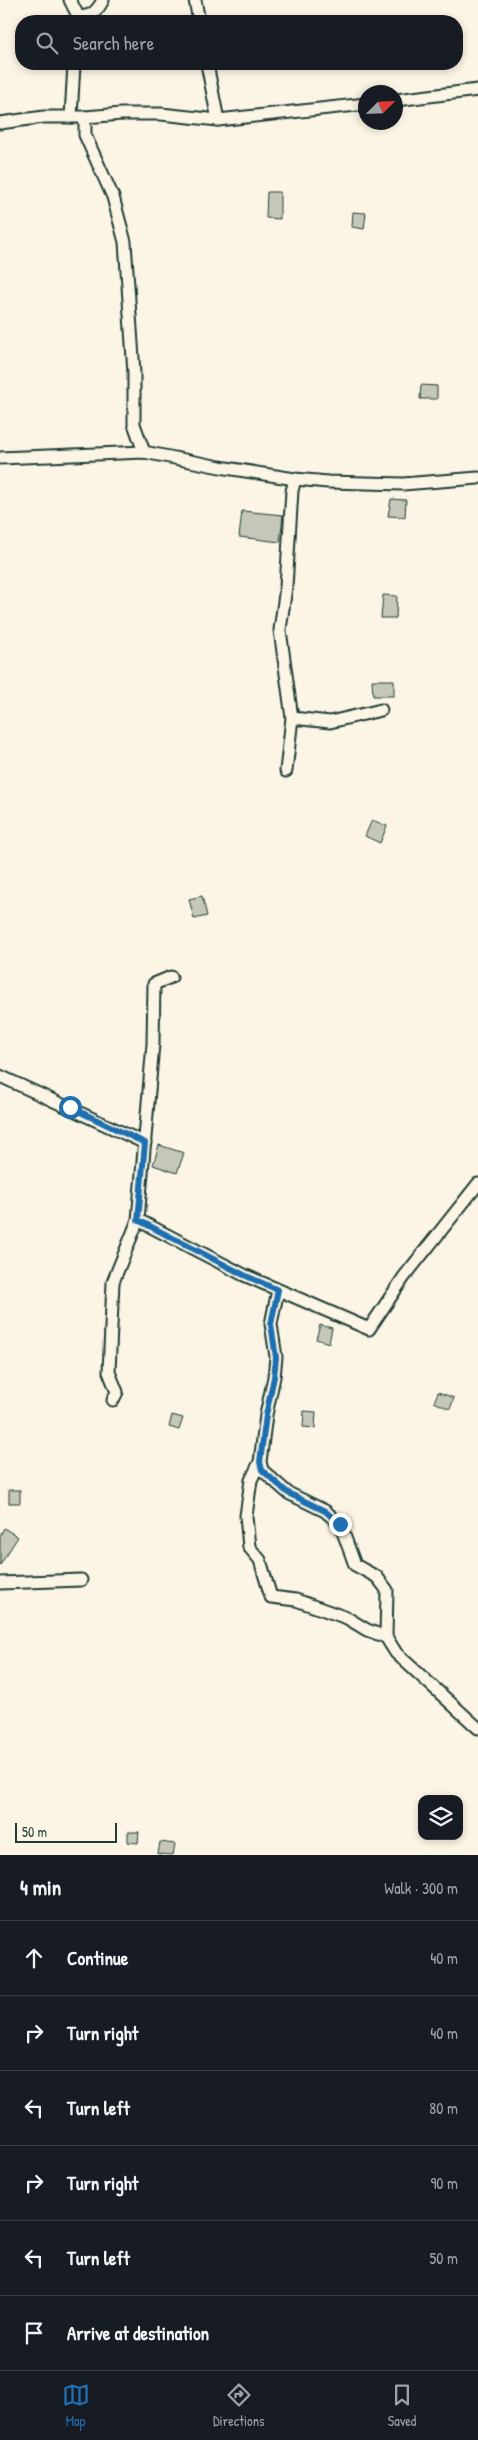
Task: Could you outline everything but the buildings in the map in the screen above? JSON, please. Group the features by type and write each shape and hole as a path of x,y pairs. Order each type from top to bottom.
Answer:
{"street":[{"path":"70,0 76,15"},
{"path":"90,15 99,9 103,0"},
{"path":"195,0 198,15"},
{"path":"71,117 74,70"},
{"path":"208,70 218,120"},
{"path":"403,99 478,90"},
{"path":"0,123 71,117 161,114 218,120 358,105"},
{"path":"85,118 85,135 113,197 125,242 134,373 134,424 144,452"},
{"path":"0,458 144,452 295,479 403,484 478,478"},
{"path":"286,771 292,718 280,630 286,587 292,491 295,479"},
{"path":"292,718 330,722 380,710"},
{"path":"113,1400 116,1392 109,1372 113,1282 138,1220 153,1044 154,984 170,977"},
{"path":"0,1076 145,1143"},
{"path":"138,1220 244,1275 369,1329 404,1278 478,1184"},
{"path":"278,1290 271,1324 276,1358 274,1377 260,1462 251,1480 246,1516 249,1547 260,1560 271,1597 296,1600 347,1618 367,1630 386,1637"},
{"path":"260,1462 262,1470 288,1493 325,1511 340,1524 355,1565 377,1577 387,1590 386,1637 396,1653 478,1728"},
{"path":"0,1583 81,1580"}],"route":[{"path":"70,1107 145,1143 138,1220 244,1275 278,1290 271,1324 276,1358 260,1462 262,1470 288,1493 325,1511 340,1524"}]}
